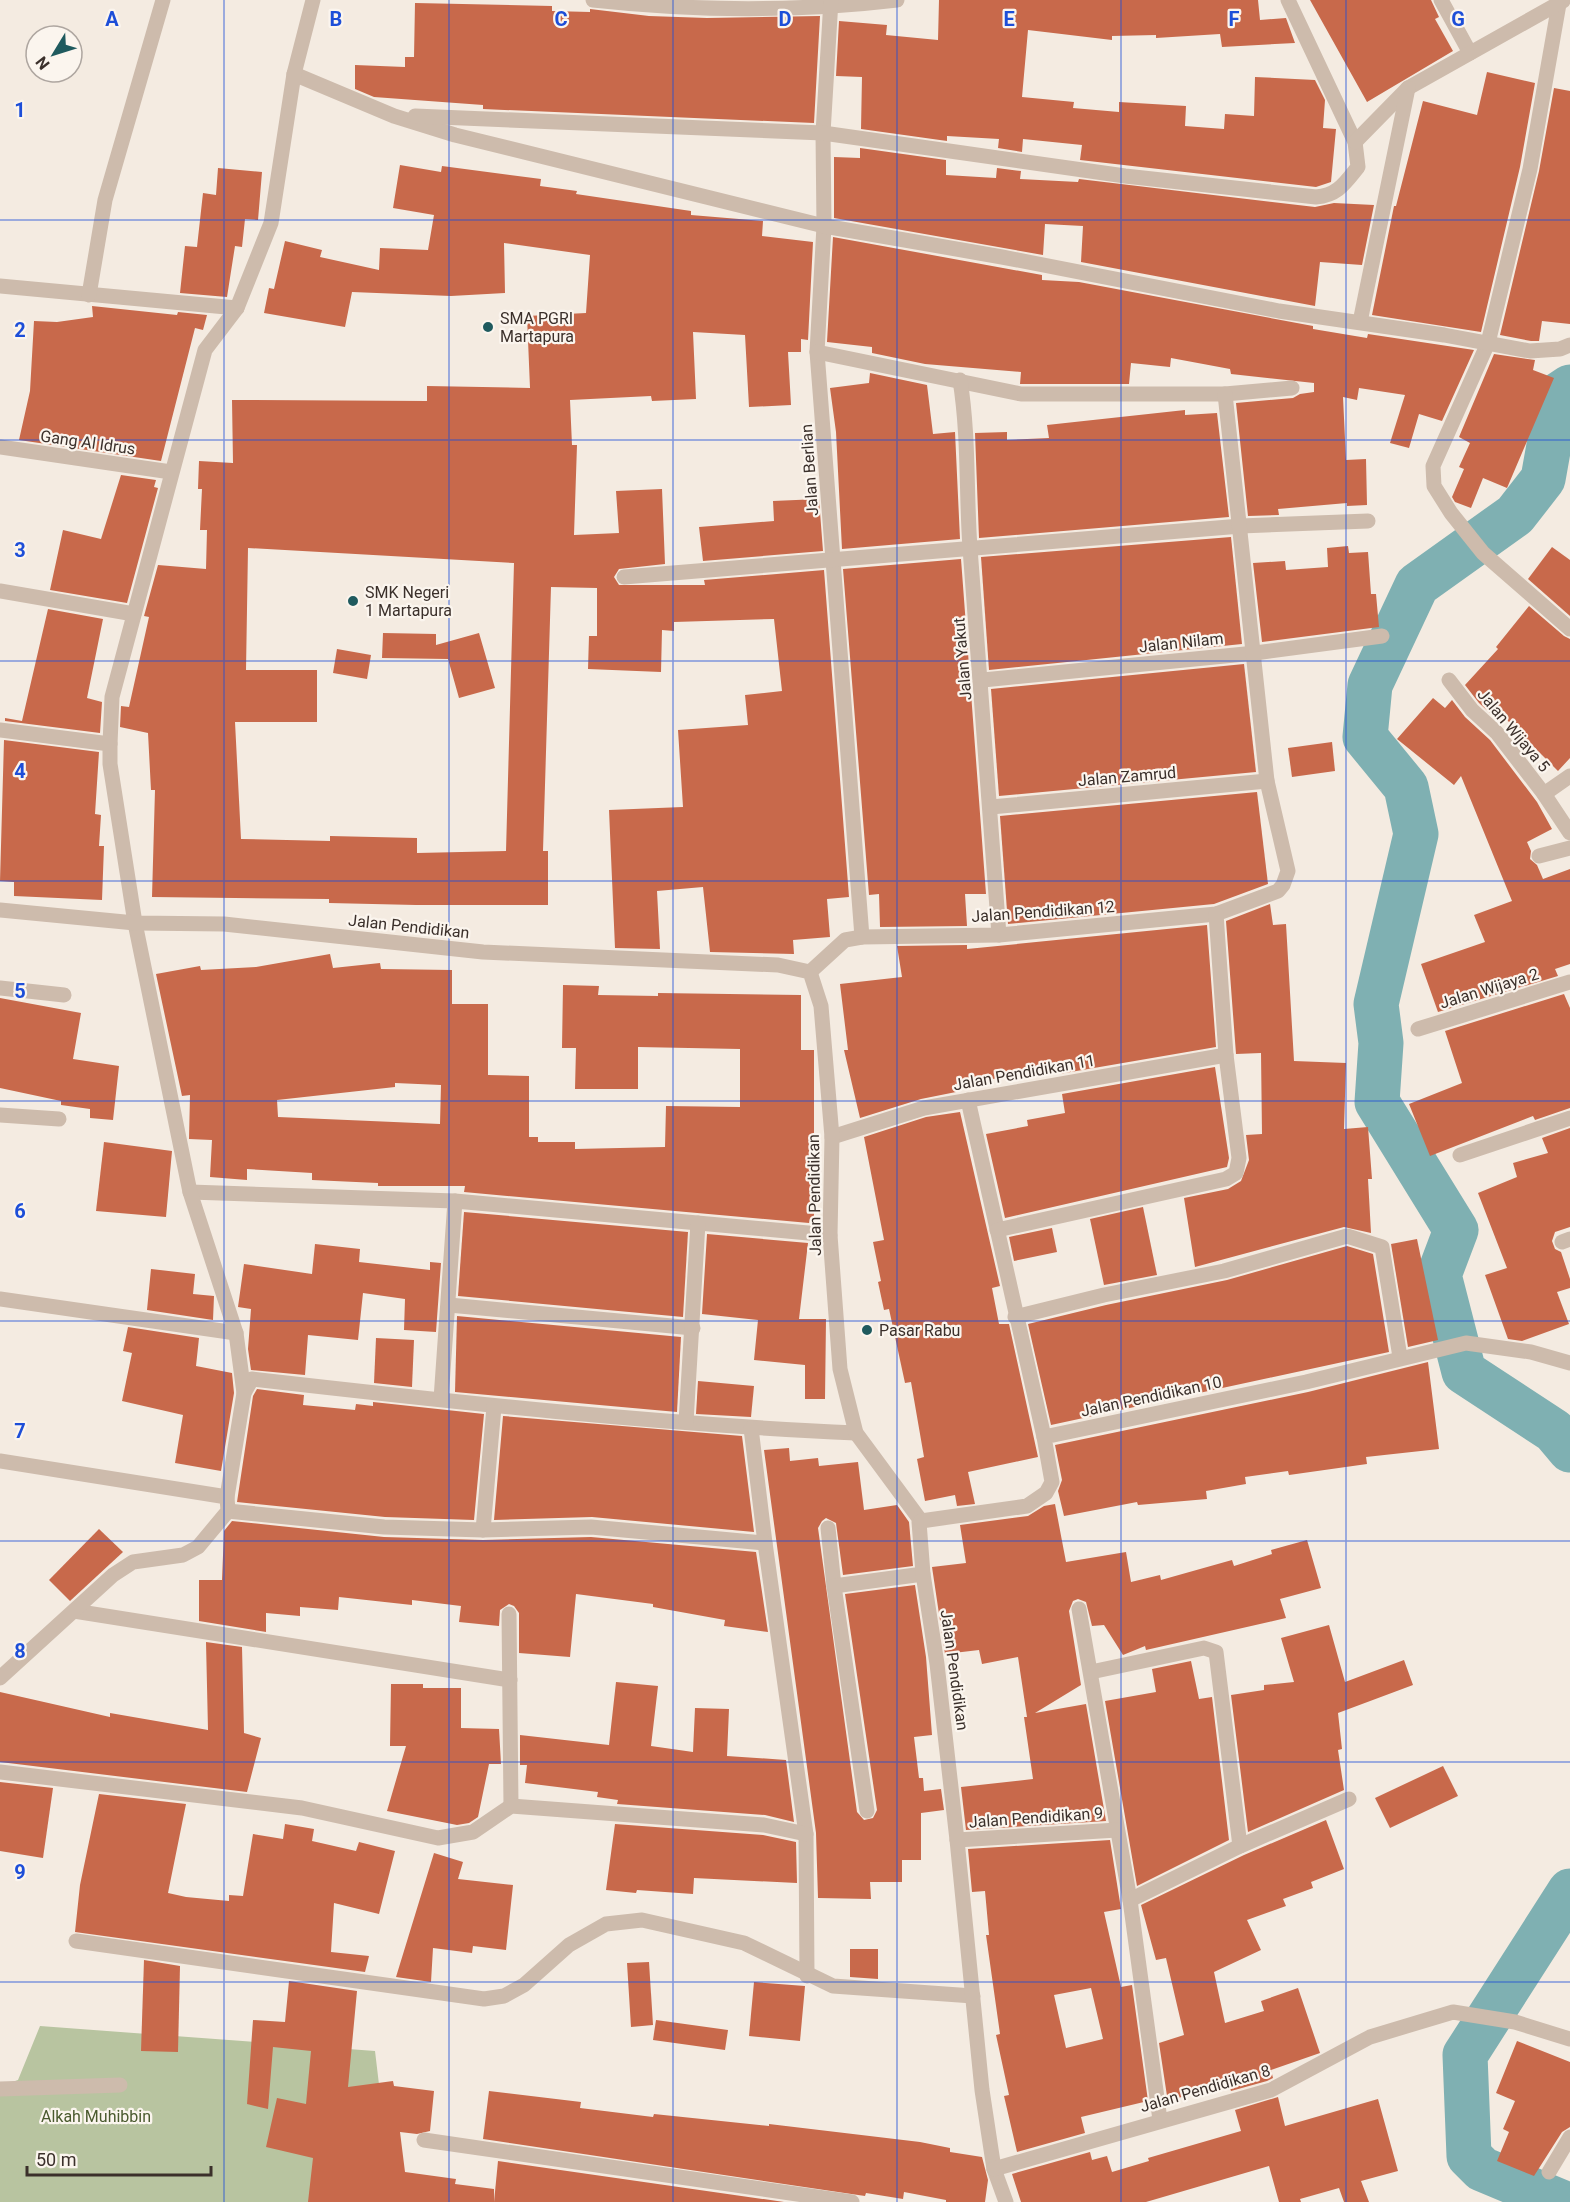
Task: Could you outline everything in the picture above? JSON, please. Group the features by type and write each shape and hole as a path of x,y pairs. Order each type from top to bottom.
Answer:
{"street":[{"path":"89,295 105,200 164,0"},
{"path":"0,1678 113,1575 133,1562 183,1554 198,1547 228,1504 244,1393 237,1333 189,1192 135,923 110,764 112,697 205,351 237,308 271,223 294,74 314,0"},
{"path":"593,0 662,8 897,0"},
{"path":"394,116 824,134 1113,174 1316,197 1330,196 1342,188 1358,167 1355,142 1288,0"},
{"path":"1441,0 1470,53"},
{"path":"1355,142 1408,88 1562,2"},
{"path":"1562,2 1530,169 1488,343 1433,466 1434,486 1451,513 1483,553 1570,629"},
{"name":"Jalan Berlian","path":"832,4 824,134 824,226 817,352 862,937"},
{"path":"294,74 394,116 455,135 824,226 1279,310 1530,351 1560,349 1570,345"},
{"path":"1360,322 1408,88"},
{"path":"0,286 237,308"},
{"path":"817,352 1021,394 1225,394 1292,388"},
{"name":"Jalan Yakut","path":"960,380 965,425 970,546 982,680 999,935"},
{"path":"1225,394 1255,653 1267,782"},
{"name":"Gang Al Idrus","path":"0,447 171,472"},
{"path":"624,577 833,561 970,546 1241,526 1368,521"},
{"path":"0,591 134,614"},
{"name":"Jalan Nilam","path":"982,680 1255,653 1382,636"},
{"name":"Jalan Wijaya 5","path":"1449,680 1472,710 1497,733 1544,794 1570,833"},
{"path":"0,730 110,744"},
{"path":"1544,794 1570,776"},
{"name":"Jalan Pendidikan 12","path":"810,972 845,940 862,937 999,935 1216,914 1278,891 1288,871 1267,782"},
{"name":"Jalan Zamrud","path":"991,807 1267,782"},
{"path":"1539,856 1570,848"},
{"name":"Jalan Pendidikan","path":"0,909 135,923 224,924 483,952 778,964 810,972 821,1006 832,1137 830,1235 840,1369 856,1433 921,1521 919,1522 923,1574 957,1840 982,2090 994,2169 1006,2202"},
{"path":"998,1230 1226,1179 1236,1173 1239,1158 1226,1055 1216,914"},
{"name":"Jalan Wijaya 2","path":"1418,1029 1570,982"},
{"path":"0,988 64,995"},
{"name":"Jalan Pendidikan 11","path":"832,1137 924,1108 1226,1055"},
{"path":"921,1521 1027,1506 1046,1493 1052,1482 1044,1437 1015,1317 998,1230 968,1100"},
{"path":"0,1115 59,1119"},
{"path":"1460,1155 1570,1118"},
{"path":"189,1192 455,1201 830,1235"},
{"path":"441,1399 455,1201"},
{"path":"686,1422 699,1223"},
{"path":"1015,1317 1224,1271 1347,1236 1382,1247 1400,1357"},
{"path":"0,1299 237,1333"},
{"path":"449,1305 693,1328"},
{"name":"Jalan Pendidikan 10","path":"1044,1437 1306,1382 1466,1342 1531,1352 1570,1363"},
{"path":"244,1393 252,1379 441,1399 494,1407 752,1428 856,1433"},
{"path":"483,1530 494,1407"},
{"path":"752,1428 765,1543 806,1834 807,1976"},
{"path":"0,1461 228,1504 384,1527 483,1530 591,1527 765,1543"},
{"path":"828,1528 834,1586 867,1811"},
{"path":"834,1586 923,1574"},
{"path":"1079,1609 1130,1900 1160,2120"},
{"path":"74,1611 510,1680"},
{"path":"509,1614 511,1806"},
{"path":"1091,1672 1204,1648 1216,1652 1240,1846"},
{"path":"0,1772 302,1808 438,1838 473,1832 511,1806 764,1826 806,1834"},
{"path":"1130,1900 1240,1846 1349,1799"},
{"name":"Jalan Pendidikan 9","path":"957,1840 1117,1830"},
{"path":"76,1941 484,1999 504,1996 524,1985 569,1945 606,1924 642,1920 744,1943 787,1962 807,1976 833,1986 973,1996"},
{"name":"Jalan Pendidikan 8","path":"994,2169 1271,2090 1370,2037 1453,2012 1515,2022 1570,2039"},
{"path":"0,2089 120,2085"},
{"path":"1549,2172 1570,2137"},
{"path":"424,2140 852,2202"}],"green space":[{"name":"Alkah Muhibbin","path":"40,2026 375,2051 393,2202 0,2202 0,2086 18,2080"}],"building":[{"path":"939,0 1258,0 1260,20 1286,18 1295,43 1222,47 1220,34 1156,38 1156,35 1112,36 1112,40 1028,30 1022,97 1074,102 1073,108 1119,112 1119,102 1186,106 1185,126 1224,129 1225,114 1254,116 1255,77 1315,80 1325,100 1323,128 1336,129 1331,182 1316,187 1080,160 1082,145 1023,139 1022,152 998,148 999,139 947,136 947,141 861,129 862,77 836,76 839,21 887,25 886,35 938,40"},
{"path":"1310,0 1431,0 1439,17 1435,19 1453,51 1367,102"},
{"path":"415,3 552,6 552,11 590,12 590,9 649,16 707,18 820,16 814,123 483,109 483,105 374,97 355,89 355,65 405,67 405,57 414,57"},
{"path":"1487,72 1535,83 1520,167 1481,332 1372,315 1394,206 1396,206 1423,101 1477,115"},
{"path":"1554,88 1570,91 1570,324 1542,321 1539,341 1531,341 1500,335 1539,171"},
{"path":"860,148 946,160 946,175 996,178 997,168 1021,171 1020,179 1078,182 1079,179 1315,207 1334,203 1374,205 1362,265 1320,262 1315,306 1081,262 1083,226 1045,224 1043,255 834,218 834,157 860,158"},
{"path":"400,165 441,172 442,166 541,179 540,186 577,191 576,194 691,211 691,215 763,221 762,236 813,242 808,340 801,339 801,352 788,352 791,405 749,407 745,335 693,332 696,399 652,401 651,396 570,400 572,445 577,445 574,535 619,533 616,491 662,489 665,564 619,569 614,577 619,585 705,585 704,580 824,570 849,897 827,899 830,937 793,940 794,954 710,952 703,887 657,891 660,949 615,948 609,810 683,807 678,730 748,725 745,695 782,691 774,619 674,622 674,631 662,630 661,672 588,669 589,636 597,636 597,588 551,587 543,851 548,851 548,905 416,905 329,903 329,899 152,897 155,790 151,790 148,733 120,727 121,706 129,707 149,617 144,616 158,565 206,569 207,530 200,530 202,489 198,489 199,461 233,463 232,400 427,401 427,386 530,388 527,316 586,313 590,255 504,243 505,293 451,296 352,292 345,327 264,313 269,288 274,289 285,241 322,250 320,257 379,270 380,248 428,250 434,215 393,208","holes":["248,548 514,563 506,851 417,853 417,838 330,836 330,841 241,839 235,722 317,722 317,670 246,670"]},
{"path":"218,168 262,172 258,220 245,219 242,247 235,246 227,297 180,293 185,246 197,247 203,193 216,195"},
{"path":"833,237 1042,275 1042,280 1079,282 1313,326 1313,329 1367,338 1368,334 1474,350 1442,421 1419,414 1409,448 1390,443 1405,395 1359,388 1357,400 1343,397 1346,460 1366,459 1367,505 1347,506 1347,503 1278,509 1279,515 1248,516 1236,403 1293,398 1300,394 1314,392 1314,383 1231,374 1230,369 1171,358 1170,367 1131,363 1129,384 1020,384 1021,372 925,364 872,353 872,347 827,342"},
{"path":"92,306 177,315 178,312 207,315 203,330 195,328 161,461 19,440 30,391 34,321 57,322 93,317"},
{"path":"1494,354 1535,360 1533,370 1554,378 1507,488 1483,478 1471,508 1455,502 1452,497 1464,469 1459,467 1470,443 1459,437"},
{"path":"870,373 927,385 933,434 955,432 960,539 842,549 836,432 830,388 869,383"},
{"path":"1185,410 1185,415 1217,413 1229,517 979,538 975,433 1007,432 1007,440 1049,438 1047,425"},
{"path":"121,475 156,480 154,487 158,488 127,603 50,590 63,530 101,539"},
{"path":"819,499 823,551 703,561 699,527 774,521 773,501"},
{"path":"1231,537 1242,644 989,670 981,557"},
{"path":"1348,546 1349,553 1368,552 1371,594 1376,594 1379,627 1262,642 1253,563 1285,561 1286,570 1328,567 1327,548"},
{"path":"1552,547 1570,560 1570,616 1528,579"},
{"path":"961,559 986,894 965,894 967,926 880,927 879,894 869,895 843,569"},
{"path":"1529,606 1570,639 1570,758 1558,771 1482,695 1492,715 1465,685 1498,649 1496,647"},
{"path":"48,609 103,619 87,698 102,702 100,733 5,721 5,718 22,721"},
{"path":"383,633 436,634 436,645 479,633 495,688 459,698 448,659 382,658"},
{"path":"337,649 371,655 367,679 333,673"},
{"path":"1244,664 1256,772 999,796 991,689"},
{"path":"1433,698 1445,708 1452,700 1465,717 1490,740 1537,802 1552,829 1527,842 1531,851 1530,859 1537,865 1543,879 1570,869 1570,964 1555,969 1558,976 1438,1012 1421,964 1485,942 1474,915 1512,901 1461,776 1454,785 1397,739"},
{"path":"4,740 99,752 95,814 101,815 99,846 104,846 102,900 14,896 14,882 0,881"},
{"path":"1332,742 1335,771 1292,777 1288,748"},
{"path":"1257,792 1268,884 1214,904 1008,924 1000,816"},
{"path":"1270,904 1273,925 1286,924 1294,1061 1346,1063 1344,1129 1368,1127 1372,1179 1368,1179 1371,1233 1344,1227 1195,1267 1184,1198 1228,1189 1241,1181 1249,1160 1246,1135 1262,1134 1261,1053 1236,1054 1226,921"},
{"path":"1207,925 1216,1047 1059,1074 1058,1072 1036,1073 955,1084 956,1092 921,1099 860,1118 844,1050 848,1050 840,984 902,977 897,946 967,945 967,949"},
{"path":"330,954 333,968 380,963 381,969 452,970 452,1004 488,1004 488,1075 529,1076 529,1137 538,1137 538,1142 575,1142 575,1149 665,1147 666,1106 740,1107 740,1049 638,1047 638,1089 575,1089 576,1048 562,1048 563,985 599,986 598,995 658,996 658,993 801,995 801,1050 814,1050 814,1220 810,1220 809,1223 464,1192 465,1186 378,1186 378,1183 312,1180 312,1173 247,1169 247,1180 210,1177 212,1140 189,1139 190,1095 182,1096 156,974 200,966 201,970 256,967","holes":["395,1083 441,1085 440,1124 278,1117 277,1100 395,1087"]},
{"path":"1564,994 1570,1008 1570,1108 1535,1120 1533,1116 1430,1156 1409,1104 1462,1083 1445,1031"},
{"path":"0,998 81,1013 73,1059 119,1066 113,1120 90,1118 90,1109 61,1105 61,1101 0,1088"},
{"path":"1215,1067 1229,1158 1227,1167 1005,1218 986,1134 1028,1126 1027,1120 1065,1113 1062,1094"},
{"path":"960,1112 1000,1286 992,1288 999,1324 1009,1324 1038,1457 968,1472 975,1504 957,1506 955,1495 925,1501 917,1459 924,1457 911,1382 905,1383 889,1309 884,1310 878,1282 881,1281 873,1242 884,1240 864,1137 926,1117"},
{"path":"1570,1128 1570,1227 1555,1232 1552,1241 1555,1249 1561,1252 1570,1279 1570,1288 1557,1292 1569,1324 1522,1341 1508,1339 1485,1275 1507,1268 1478,1193 1517,1177 1513,1163 1548,1153 1542,1138"},
{"path":"104,1142 172,1151 166,1217 96,1211"},
{"path":"1143,1207 1157,1275 1104,1285 1090,1219"},
{"path":"464,1212 688,1232 683,1317 458,1296"},
{"path":"1052,1228 1057,1252 1014,1261 1009,1237"},
{"path":"707,1234 808,1243 799,1319 826,1319 825,1399 805,1399 805,1365 754,1360 758,1320 702,1314"},
{"path":"1417,1239 1438,1340 1408,1347 1391,1244"},
{"path":"315,1244 360,1249 359,1262 430,1270 430,1262 441,1263 436,1332 404,1330 405,1299 363,1293 358,1340 308,1335 305,1375 251,1370 248,1349 251,1309 238,1307 244,1264 312,1274"},
{"path":"1347,1246 1373,1254 1389,1352 1051,1425 1028,1324 1227,1280"},
{"path":"151,1269 195,1274 193,1294 214,1296 213,1320 147,1310"},
{"path":"457,1316 681,1337 677,1412 455,1392"},
{"path":"128,1327 199,1338 196,1366 232,1373 234,1393 221,1471 175,1463 183,1415 122,1401 132,1353 123,1351"},
{"path":"376,1338 414,1340 412,1387 374,1383"},
{"path":"1428,1362 1439,1449 1366,1457 1367,1464 1289,1475 1288,1471 1245,1477 1246,1484 1206,1491 1207,1499 1138,1505 1137,1502 1064,1516 1058,1491 1062,1480 1055,1445 1308,1392"},
{"path":"698,1381 754,1386 751,1417 696,1414"},
{"path":"257,1389 304,1395 303,1405 355,1410 356,1404 373,1406 373,1402 484,1414 474,1520 385,1517 237,1502 253,1396"},
{"path":"503,1416 742,1436 754,1532 592,1517 494,1520"},
{"path":"789,1448 790,1461 818,1458 819,1466 858,1462 864,1510 897,1505 909,1522 913,1566 843,1575 836,1523 826,1518 818,1528 857,1812 864,1820 873,1818 877,1810 845,1594 915,1585 926,1657 932,1735 914,1737 919,1778 923,1778 924,1791 941,1789 944,1810 921,1813 921,1860 902,1860 902,1882 870,1882 871,1899 818,1898 816,1833 764,1450"},
{"path":"1055,1504 1066,1562 1126,1552 1131,1582 1160,1575 1161,1580 1232,1560 1234,1566 1272,1554 1271,1550 1307,1540 1321,1588 1280,1599 1286,1618 1146,1650 1145,1646 1123,1655 1104,1625 1092,1626 1086,1602 1078,1599 1073,1601 1069,1611 1081,1685 1035,1713 1086,1704 1106,1821 966,1830 961,1787 1033,1779 1024,1717 1027,1717 1018,1657 982,1664 979,1650 945,1654 932,1567 966,1563 960,1525 1028,1516 1044,1506"},
{"path":"232,1521 384,1537 483,1540 591,1537 756,1552 768,1632 724,1626 725,1620 653,1607 653,1604 576,1594 570,1657 519,1653 519,1613 514,1606 509,1604 500,1610 499,1626 459,1622 461,1606 412,1600 412,1605 339,1597 338,1610 300,1607 300,1616 266,1613 266,1632 199,1621 199,1580 222,1580 224,1531"},
{"path":"99,1529 123,1552 70,1601 49,1580"},
{"path":"1329,1625 1345,1682 1404,1660 1413,1685 1338,1713 1342,1749 1338,1750 1344,1790 1248,1832 1231,1695 1264,1690 1264,1685 1294,1682 1281,1638"},
{"path":"206,1642 242,1647 244,1733 261,1738 247,1792 0,1762 0,1692 110,1717 110,1713 208,1730"},
{"path":"1191,1661 1199,1699 1212,1697 1229,1840 1137,1886 1105,1701 1156,1692 1152,1669"},
{"path":"616,1682 658,1686 651,1746 693,1752 695,1708 729,1709 727,1756 786,1760 794,1822 765,1815 617,1804 618,1800 597,1797 598,1792 525,1783 527,1765 520,1765 520,1735 609,1745"},
{"path":"391,1684 423,1684 423,1688 461,1688 461,1728 499,1729 501,1764 489,1764 478,1817 469,1823 457,1825 387,1811 406,1746 390,1746"},
{"path":"1443,1766 1458,1796 1390,1828 1375,1798"},
{"path":"0,1782 53,1788 43,1858 0,1851"},
{"path":"99,1794 186,1804 168,1893 186,1897 229,1901 229,1895 243,1896 253,1834 283,1839 285,1824 314,1829 312,1841 356,1851 359,1842 395,1851 379,1914 334,1903 331,1952 369,1956 365,1972 75,1932 80,1885"},
{"path":"1326,1820 1344,1869 1311,1882 1313,1888 1283,1899 1286,1906 1247,1920 1261,1950 1214,1972 1225,2023 1264,2011 1261,2001 1298,1988 1320,2053 1271,2070 1273,2078 1267,2081 1231,2091 1228,2083 1175,2099 1173,2095 1167,2096 1159,2043 1184,2035 1166,1958 1156,1960 1141,1905 1244,1855"},
{"path":"615,1824 763,1835 796,1842 797,1883 694,1878 693,1894 606,1890"},
{"path":"1110,1840 1121,1909 1104,1912 1121,1987 1132,1985 1148,2101 1081,2117 1085,2133 1017,2152 1004,2096 1009,2095 996,2035 1000,2034 986,1935 989,1935 985,1891 972,1892 968,1849","holes":["1091,1988 1103,2039 1066,2048 1054,1995"]},
{"path":"434,1853 463,1862 458,1879 513,1885 506,1950 473,1946 472,1953 433,1948 431,1982 396,1977"},
{"path":"850,1949 878,1949 878,1979 850,1977"},
{"path":"144,1960 180,1966 178,2052 141,2051"},
{"path":"649,1962 653,2025 631,2027 627,1963"},
{"path":"289,1981 357,1991 348,2087 393,2081 394,2086 434,2091 430,2131 417,2134 400,2132 405,2172 456,2179 455,2184 494,2189 494,2202 308,2202 313,2158 266,2147 277,2098 306,2104 311,2051 273,2047 268,2109 247,2104 253,2020 285,2022"},
{"path":"754,1982 805,1986 800,2041 749,2036"},
{"path":"656,2020 728,2030 725,2050 653,2040"},
{"path":"1517,2041 1570,2062 1570,2127 1562,2132 1534,2176 1497,2161 1509,2132 1503,2129 1515,2101 1496,2093"},
{"path":"489,2091 581,2102 580,2108 653,2117 654,2114 769,2126 769,2124 920,2142 950,2148 950,2152 982,2157 988,2180 985,2202 946,2202 946,2200 904,2192 903,2199 866,2193 865,2196 483,2139"},
{"path":"1278,2097 1285,2126 1378,2099 1398,2171 1361,2181 1369,2202 1344,2202 1339,2188 1300,2199 1301,2202 1279,2202 1269,2166 1146,2202 1021,2202 1012,2174 1090,2152 1092,2160 1107,2156 1112,2172 1149,2161 1148,2158 1241,2131 1235,2110"},
{"path":"498,2161 784,2202 494,2202"}],"waterway":[{"path":"1570,387 1558,395 1543,479 1515,515 1417,585 1370,685 1365,737 1406,787 1416,834 1376,1004 1381,1043 1377,1102 1456,1230 1439,1275 1464,1372 1554,1431 1570,1450"},
{"path":"1561,2202 1482,2169 1469,2156 1465,2055 1570,1891"}],"place":[{"name":"SMA PGRI Martapura","path":"488,327"},
{"name":"SMK Negeri 1 Martapura","path":"353,601"},
{"name":"Pasar Rabu","path":"867,1330"}]}
